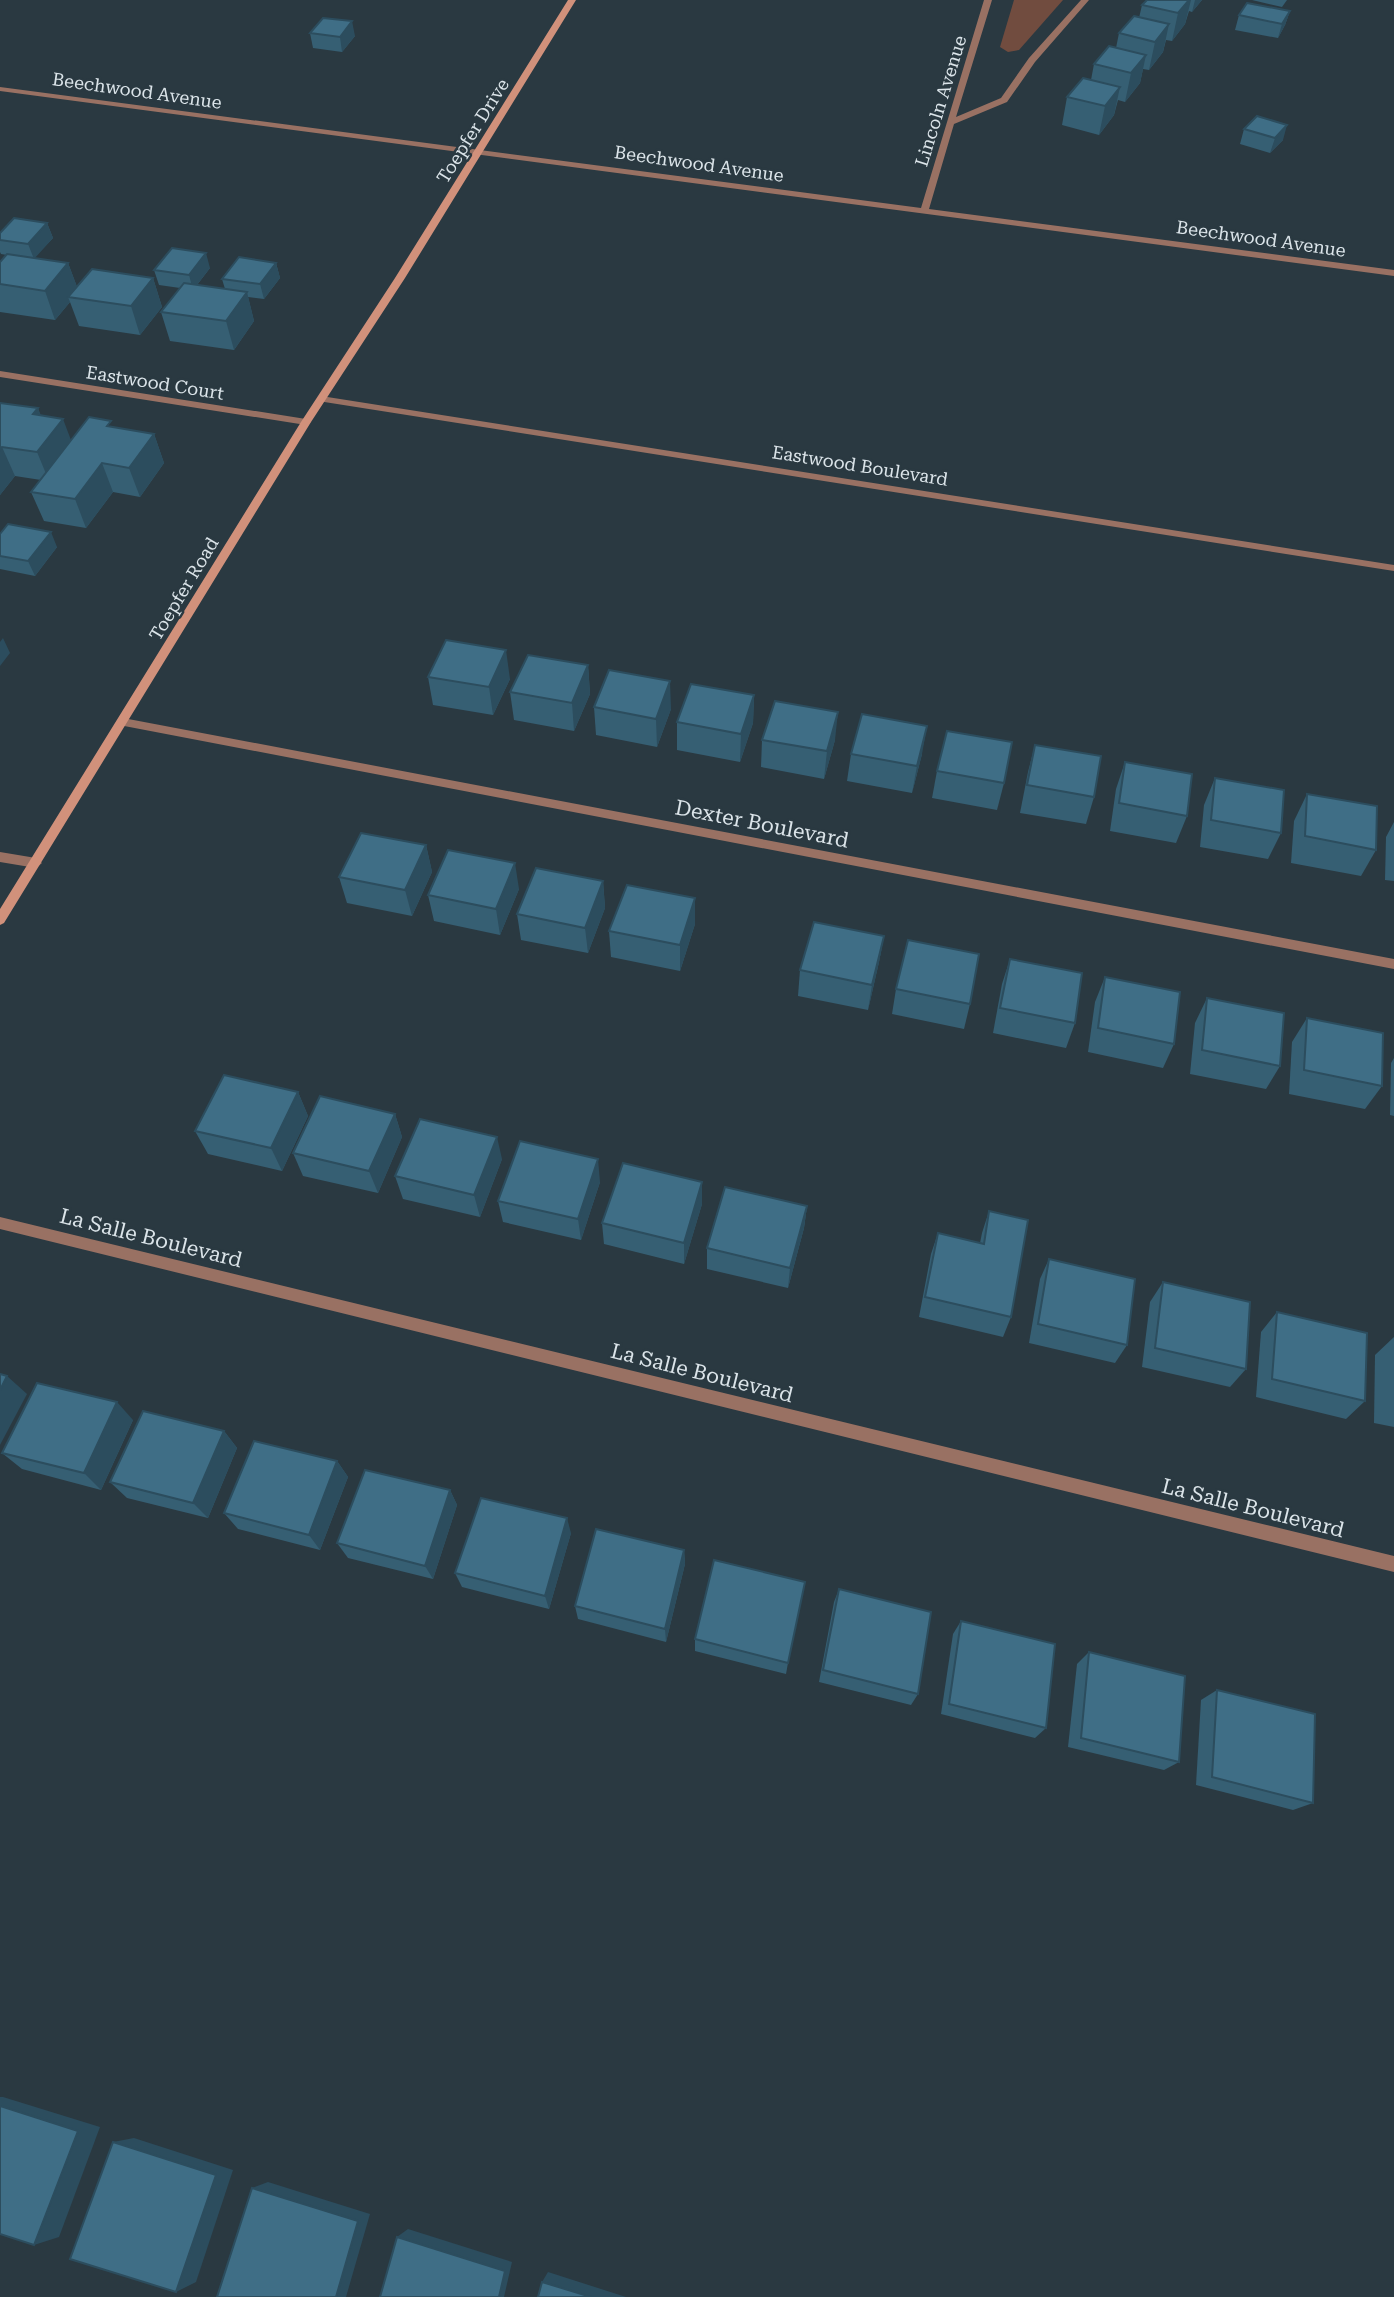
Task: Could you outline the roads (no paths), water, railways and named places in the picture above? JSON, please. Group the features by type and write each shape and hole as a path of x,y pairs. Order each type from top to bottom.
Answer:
{"street":[{"name":"Toepfer Drive","path":"400,278 572,0"},
{"name":"Lincoln Avenue","path":"924,211 988,0"},
{"path":"950,123 1003,100 1032,60 1085,0"},
{"name":"Beechwood Avenue","path":"0,89 1394,273"},
{"name":"Toepfer Road","path":"0,920 306,422 400,278"},
{"name":"Eastwood Court","path":"0,374 306,422"},
{"name":"Eastwood Boulevard","path":"321,399 1394,568"},
{"name":"Dexter Boulevard","path":"123,722 1394,964"},
{"path":"0,857 36,863"},
{"name":"La Salle Boulevard","path":"0,1223 1394,1564"}]}
